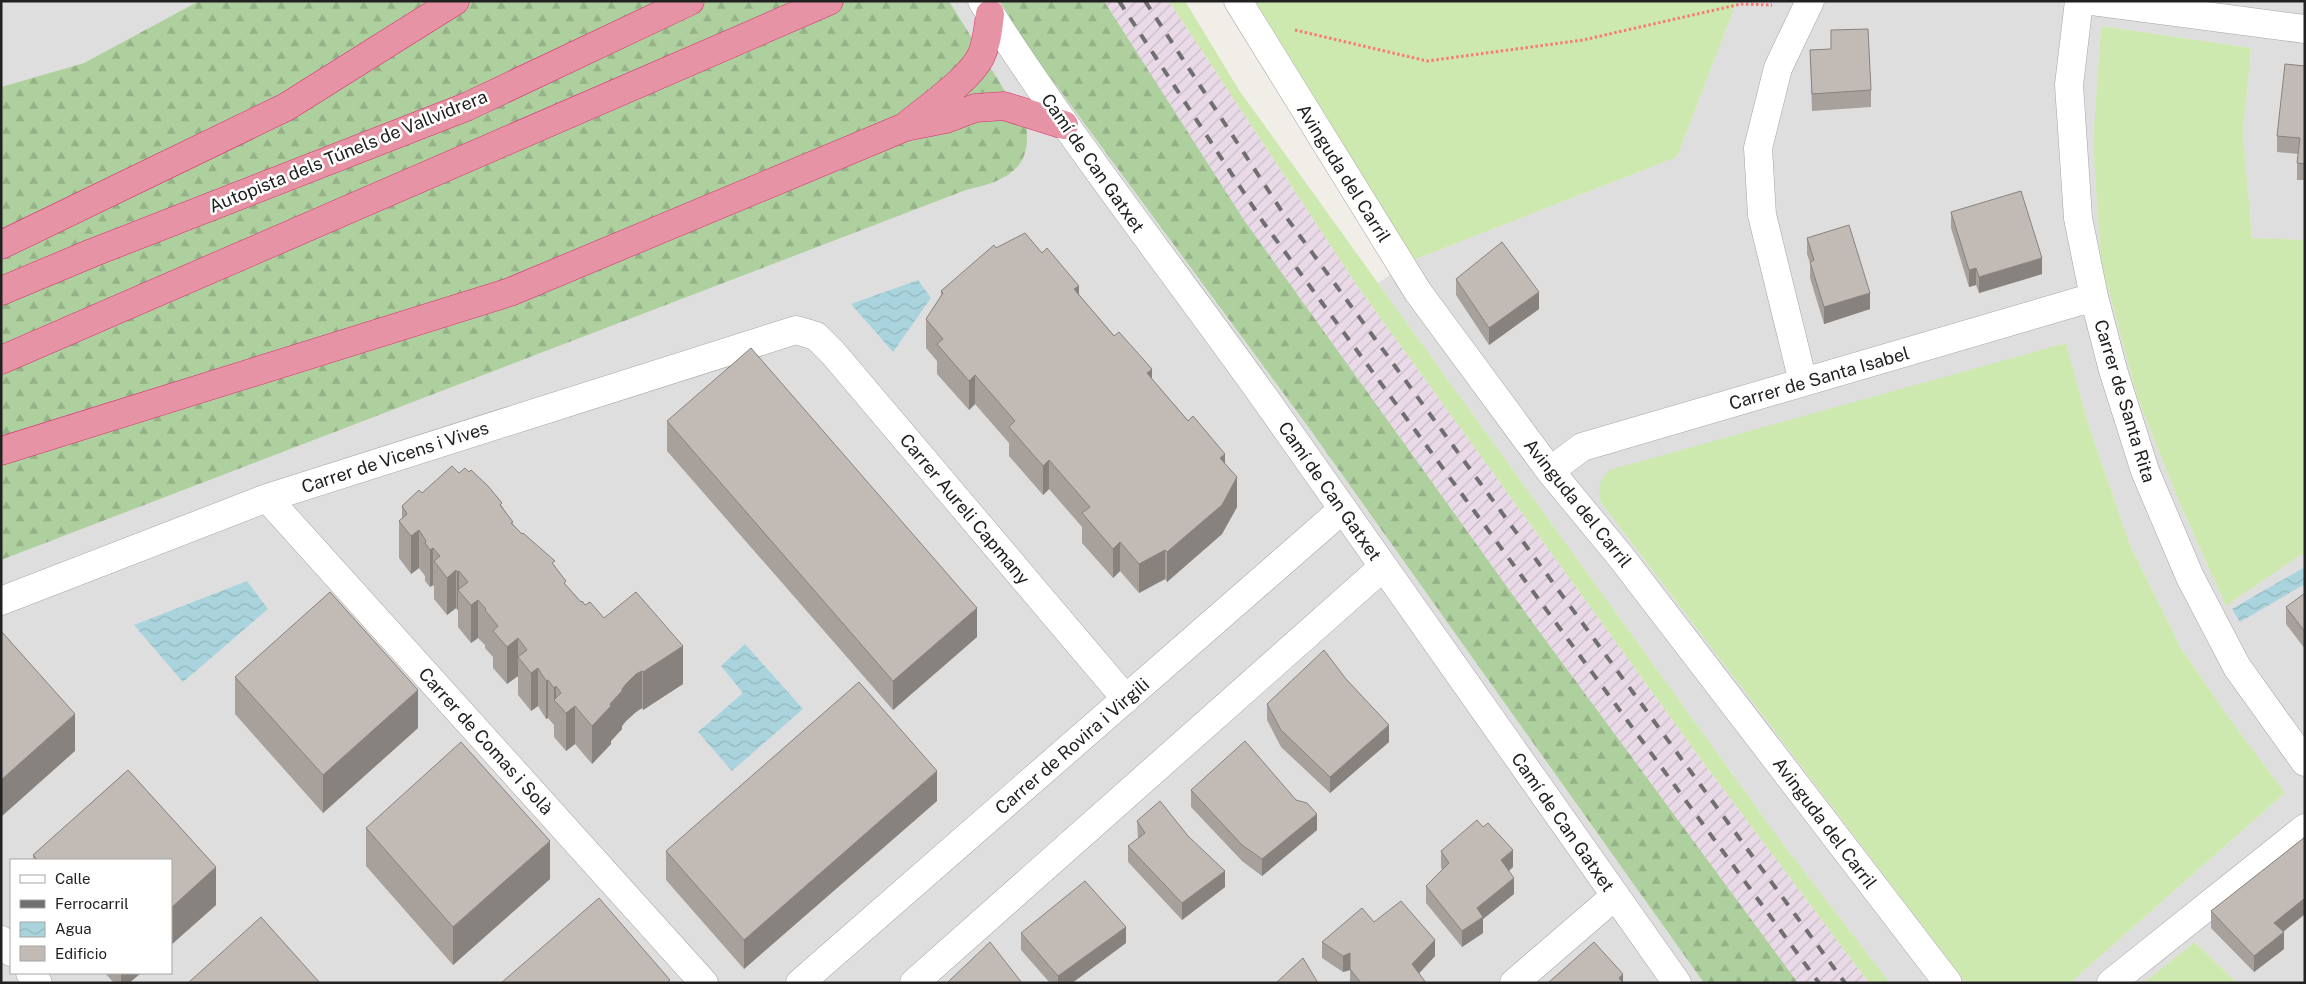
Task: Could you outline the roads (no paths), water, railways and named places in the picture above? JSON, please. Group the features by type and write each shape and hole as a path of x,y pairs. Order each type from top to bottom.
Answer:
{"highway":[{"path":"1,245 286,107 454,1"},
{"name":"Autopista dels Túnels de Vallvidrera","path":"1,291 92,253 466,106 690,1"},
{"path":"1,360 829,1"},
{"path":"905,127 967,74 980,58 987,39 986,8"},
{"path":"1,451 510,292 905,127 946,119 975,108 1004,106 1064,125"}],"street":[{"name":"Carrer de Santa Rita","path":"2079,1 2069,86 2078,218 2094,297 2113,370 2145,471 2190,577 2237,667 2305,762"},
{"path":"2092,1 2305,29"},
{"path":"1803,382 1762,214 1758,148 1778,68 1809,4"},
{"name":"Camí de Can Gatxet","path":"986,8 1110,190 1217,333 1343,509 1677,983"},
{"name":"Avinguda del Carril","path":"1244,11 1418,292 1550,471 1621,557 1948,983"},
{"name":"Carrer de Santa Isabel","path":"1550,471 1582,447 2094,297"},
{"name":"Carrer de Vicens i Vives","path":"1,601 268,498 796,330"},
{"name":"Carrer Aureli Capmany","path":"796,330 816,336 833,353 1126,699"},
{"name":"Carrer de Comas i Solà","path":"268,498 704,983"},
{"name":"Carrer de Rovira i Virgili","path":"800,983 1343,509"},
{"path":"914,983 1383,567"},
{"path":"2111,983 2305,828"},
{"path":"1514,983 1615,896"},
{"path":"1,940 10,951"}],"water":[{"path":"918,280 931,298 893,352 851,304"},
{"path":"2305,567 2305,584 2240,622 2232,609"},
{"path":"247,581 268,609 183,682 134,625"},
{"path":"745,644 803,709 732,771 698,732 743,693 721,666"}],"railway":[{"path":"1119,1 1263,222 1819,983"},
{"path":"1145,1 1281,210 1845,983"}]}
